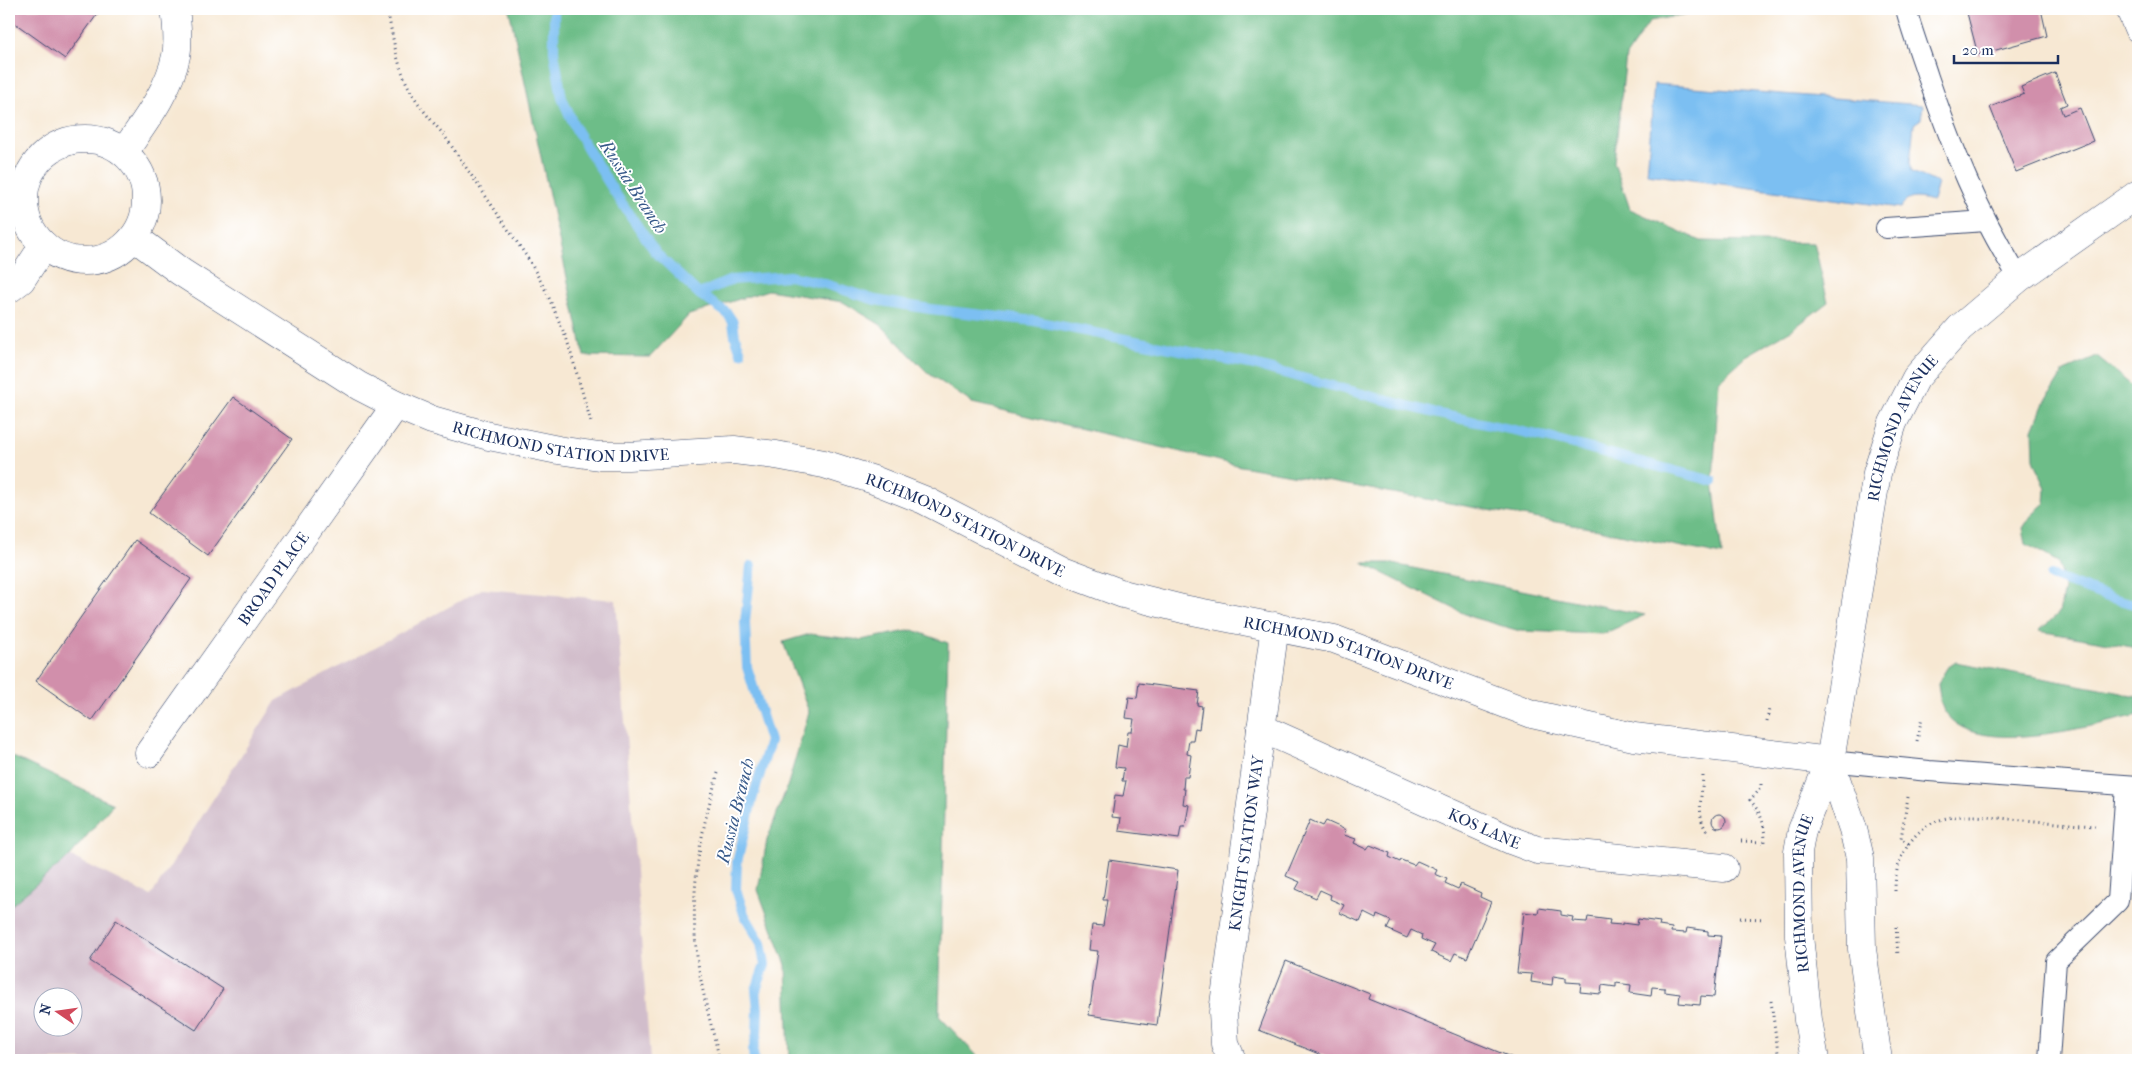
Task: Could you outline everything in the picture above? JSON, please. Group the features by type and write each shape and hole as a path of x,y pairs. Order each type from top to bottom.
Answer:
{"street":[{"path":"124,152 148,118 166,86 176,56 177,26 175,9"},
{"path":"2130,9 2138,28"},
{"path":"85,138 106,142 124,152 137,166 144,183 146,201 143,220 134,237 120,250 101,259 80,261 61,256 44,245 31,229 25,209 25,202 26,188 33,168 46,152 64,142 85,138"},
{"name":"RICHMOND AVENUE","path":"1815,1060 1808,1020 1799,936 1798,852 1802,830 1830,761 1876,474 1894,423 1916,378 1960,328 2019,278 2138,194"},
{"name":"RICHMOND STATION DRIVE","path":"134,237 197,282 359,386 396,405 432,420 489,436 599,456 734,450 776,455 824,464 874,480 924,500 1062,571 1123,594 1334,639 1532,714 1634,737 1830,761"},
{"path":"9,289 21,280 44,245"},
{"name":"BROAD PLACE","path":"150,753 396,405"},
{"name":"KNIGHT STATION WAY","path":"1232,1060 1225,1044 1223,1012 1275,626"},
{"name":"KOS LANE","path":"1261,728 1537,850 1724,868"},
{"name":"RICHMOND AVENUE","path":"1830,761 1853,829 1860,858 1862,949 1878,1060"}],"lane":[{"path":"1906,9 1948,137 1986,221 2019,278"},
{"path":"1886,228 1986,221"},
{"path":"1830,761 1929,771 2132,786 2123,828 2118,901 2056,961 2049,1060"}],"path":[{"path":"387,9 394,46 404,78 528,260 546,291 567,340 599,456"},
{"path":"718,773 697,861 695,923 700,975 720,1060"},
{"path":"1702,794 1700,815 1702,825 1713,837"},
{"path":"1895,894 1897,865 1903,851 1921,829 1944,818 1960,816 2123,828"},
{"path":"1901,838 1909,844"},
{"path":"1751,842 1765,842"},
{"path":"1740,918 1765,919"},
{"path":"1896,921 1898,962"}],"shaded area":[{"path":"482,589 616,600 650,1060 9,1060 9,907 70,856 151,896 276,701"}],"green space":[{"path":"509,9 1712,9 1650,21 1626,56 1614,162 1630,209 1701,241 1814,243 1828,302 1793,329 1746,356 1719,381 1713,481 1722,555 1584,527 1241,466 972,403 928,373 881,325 843,302 768,290 689,315 650,357 584,356"},
{"path":"2097,357 2131,385 2138,386 2138,648 2039,631 2059,613 2065,584 2058,562 2026,544 2023,528 2033,513 2045,503 2046,489 2034,459 2033,430 2043,405 2064,371"},
{"path":"1362,563 1388,563 1645,615 1603,634 1520,631 1471,617"},
{"path":"913,630 948,643 939,1016 981,1060 789,1060 786,965 758,890 767,840 788,784 809,712 783,642 810,634 861,640"},
{"path":"1956,662 2138,696 2138,715 2093,726 2034,735 2005,736 1979,733 1957,725 1942,706 1938,683 1947,668"},
{"path":"9,755 113,804 70,856 9,907"}],"water":[{"path":"1654,84 1923,105 1921,119 1914,124 1910,162 1912,172 1938,183 1933,201 1915,198 1907,201 1900,208 1647,174"}],"building":[{"path":"9,9 101,9 65,59 9,19"},
{"path":"1966,9 2041,9 2047,36 1978,55"},
{"path":"2055,73 2067,104 2060,107 2063,115 2080,108 2093,141 2016,172 1990,107 2024,94 2021,87"},
{"path":"233,397 292,439 208,556 149,513"},
{"path":"135,540 191,579 92,721 36,681"},
{"path":"1139,683 1199,691 1197,705 1202,706 1199,729 1195,728 1193,740 1189,740 1187,754 1191,755 1188,777 1184,777 1183,804 1189,805 1185,827 1181,827 1179,839 1119,831 1121,818 1112,817 1115,795 1123,796 1126,781 1122,781 1124,768 1115,767 1118,745 1126,747 1128,732 1132,732 1134,719 1126,718 1129,697 1137,698"},
{"path":"1716,814 1722,814 1726,821 1722,828 1716,828 1712,824 1712,818"},
{"path":"1310,820 1323,826 1326,821 1346,830 1344,835 1356,839 1354,843 1367,849 1370,845 1390,853 1389,857 1400,862 1401,860 1414,865 1417,861 1437,870 1435,874 1447,879 1445,883 1458,889 1461,884 1481,893 1480,897 1491,902 1467,958 1455,953 1451,961 1431,952 1435,945 1421,939 1422,935 1411,930 1407,938 1387,929 1391,921 1377,915 1376,919 1364,913 1360,922 1340,913 1344,905 1330,899 1331,895 1320,890 1316,898 1296,889 1300,882 1286,876"},
{"path":"1109,860 1178,870 1157,1025 1089,1015 1098,951 1089,950 1092,925 1103,926 1107,900 1103,900"},
{"path":"1539,908 1561,911 1561,915 1573,917 1572,921 1587,922 1588,917 1610,920 1609,924 1637,925 1638,919 1660,922 1659,926 1672,928 1671,932 1686,933 1687,928 1708,931 1708,935 1721,936 1714,997 1701,996 1700,1005 1679,1003 1680,994 1665,992 1665,988 1652,987 1651,996 1630,993 1631,985 1616,983 1616,987 1602,985 1601,994 1580,992 1581,983 1566,982 1566,978 1553,976 1552,985 1531,982 1532,974 1517,973 1524,912 1538,914"},
{"path":"116,920 223,989 196,1030 90,961"},
{"path":"1286,961 1370,994 1368,999 1518,1060 1334,1060 1259,1030"}],"waterway":[{"name":"Russia Branch","path":"554,9 554,52 562,98 576,130 613,190 656,253 699,294 727,313 733,322 735,336 741,353"},
{"path":"699,294 731,280 789,276 822,283 875,300 930,309 1035,321 1250,364 1434,413 1546,437 1713,481"},
{"name":"Russia Branch","path":"751,566 745,622 747,667 770,741 752,800 737,862 736,889 744,914 761,943 765,965 756,990 758,1010 757,1034 753,1051 754,1060"},
{"path":"2051,576 2108,597 2138,605"}]}
